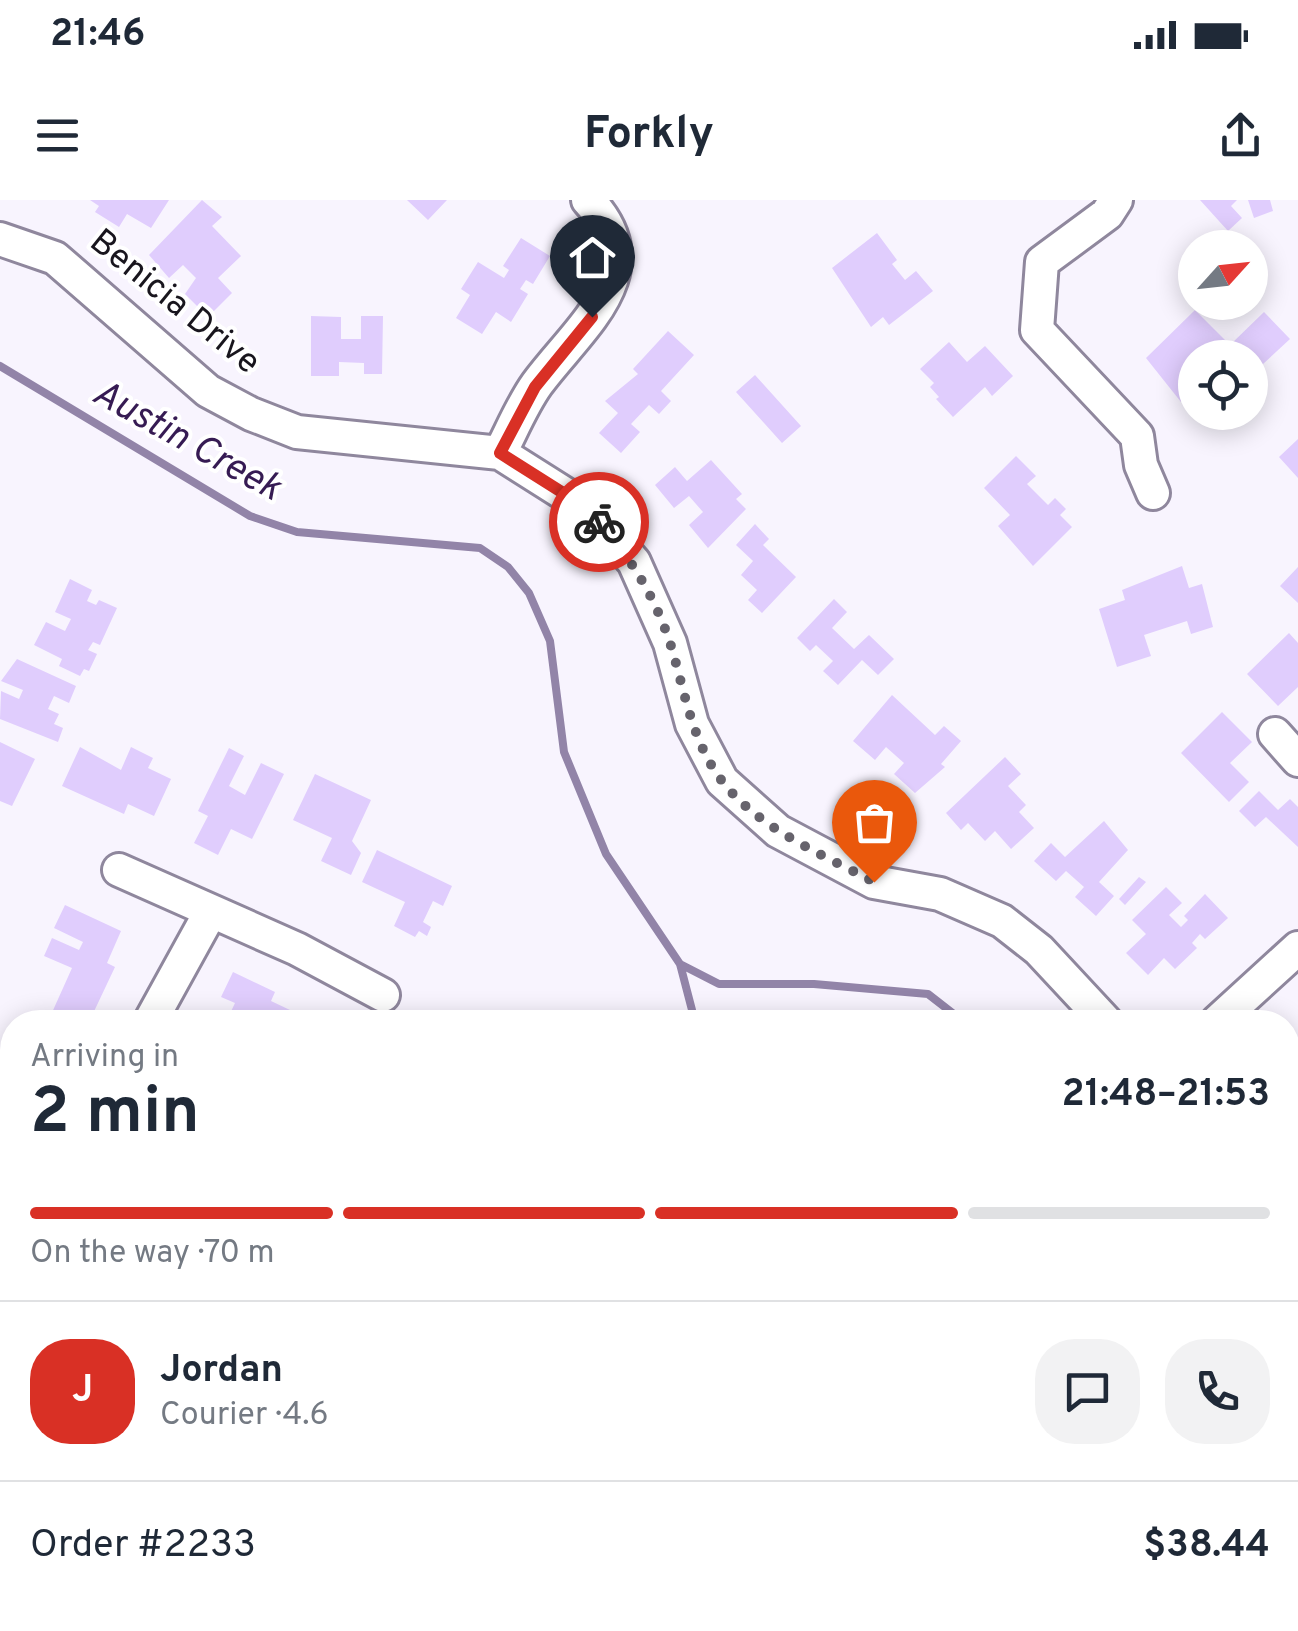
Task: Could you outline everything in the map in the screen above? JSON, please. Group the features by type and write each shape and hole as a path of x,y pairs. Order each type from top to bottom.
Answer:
{"street":[{"path":"500,453 535,387 608,294 616,242 606,219 588,200"},
{"path":"1116,200 1107,214 1042,262 1038,330 1138,436 1141,465 1153,492"},
{"name":"Benicia Drive","path":"0,239 55,258 193,379 251,414 297,432 500,453 587,508 634,562 670,643 692,724 722,781 778,830 874,882 940,894 1002,921 1039,950 1095,1010"},
{"path":"1275,734 1298,760"},
{"path":"118,870 297,949 382,995"},
{"path":"157,1010 210,913"},
{"path":"1231,1010 1298,948"}],"building":[{"path":"90,200 169,200 151,228 127,214 119,227 95,212 99,206"},
{"path":"202,200 222,217 212,226 241,256 218,278 232,293 208,317 185,294 196,278 183,265 169,278 149,255"},
{"path":"407,200 447,200 428,220"},
{"path":"1200,200 1237,200 1231,206 1242,218 1227,230"},
{"path":"1248,200 1270,200 1273,211 1254,218"},
{"path":"877,233 897,260 892,264 905,280 916,271 933,291 889,325 883,317 871,327 832,268"},
{"path":"521,238 550,256 533,284 526,280 520,289 528,294 511,322 496,312 482,334 456,318 470,295 461,289 478,262 504,278 509,270 503,266"},
{"path":"311,316 341,317 341,339 361,339 361,316 383,316 382,374 364,374 364,363 339,362 339,376 311,376"},
{"path":"1268,316 1290,339 1268,359 1268,340 1235,340 1256,320 1268,320"},
{"path":"1185,320 1205,320 1225,340 1178,340 1178,398 1146,358"},
{"path":"668,331 694,355 661,391 671,401 659,414 649,405 631,424 640,432 621,453 599,433 618,413 605,401 638,374 633,369"},
{"path":"949,342 967,362 985,346 1013,376 992,396 985,387 953,417 936,399 939,397 930,387 934,383 920,369"},
{"path":"755,375 801,426 782,443 736,392"},
{"path":"1298,439 1298,478 1279,457"},
{"path":"1016,456 1036,476 1027,484 1048,505 1055,498 1066,509 1060,515 1072,527 1033,566 998,526 1010,515 984,488"},
{"path":"711,460 742,494 736,499 746,509 708,548 689,525 703,512 689,496 674,508 655,485 675,467 687,481"},
{"path":"755,524 769,539 763,545 796,577 762,613 748,600 757,590 741,575 753,561 736,545"},
{"path":"1182,566 1189,588 1202,584 1213,627 1191,634 1187,621 1144,635 1151,656 1117,667 1099,609 1125,600 1122,590"},
{"path":"1298,567 1298,603 1280,586"},
{"path":"70,579 92,590 87,601 96,605 99,600 117,608 100,645 93,642 88,650 97,654 89,671 84,669 80,676 59,666 62,659 34,645 46,622 65,631 71,619 55,612"},
{"path":"834,599 847,612 832,628 854,649 869,635 894,659 878,675 862,660 838,685 823,671 833,661 816,645 810,651 797,638"},
{"path":"1289,633 1298,643 1298,687 1278,706 1247,674"},
{"path":"17,659 76,686 69,703 54,696 48,709 59,714 54,724 63,728 58,742 0,719 1,691 19,699 23,690 1,681"},
{"path":"892,695 935,735 944,726 961,741 941,764 945,767 915,793 894,774 904,763 886,747 875,760 853,741"},
{"path":"1222,712 1252,742 1230,763 1249,782 1229,802 1181,753"},
{"path":"0,742 35,759 12,806 0,801"},
{"path":"80,747 121,770 131,747 153,758 148,768 171,779 154,816 128,804 124,814 62,786"},
{"path":"229,748 244,756 229,786 245,795 261,763 284,774 252,839 231,829 218,855 194,843 208,816 198,811"},
{"path":"1005,757 1021,774 1008,786 1026,805 1019,812 1034,828 1011,849 995,831 985,841 968,823 961,830 946,813"},
{"path":"315,774 371,800 352,841 361,853 351,875 321,861 332,838 293,820"},
{"path":"1259,791 1278,810 1290,799 1298,807 1298,847 1266,817 1255,827 1239,811"},
{"path":"1104,821 1128,850 1099,882 1114,896 1096,916 1075,897 1084,887 1066,871 1056,881 1034,861 1051,843 1065,857"},
{"path":"377,850 452,886 443,906 433,901 423,922 431,927 427,936 419,931 415,937 394,926 405,902 362,882"},
{"path":"1139,877 1146,882 1125,905 1119,899"},
{"path":"1166,887 1182,903 1169,915 1181,927 1188,920 1184,916 1205,894 1228,918 1205,939 1200,934 1192,943 1197,948 1175,969 1164,958 1148,975 1126,953 1146,934 1132,920"},
{"path":"65,905 121,931 107,963 115,967 95,1010 53,1010 72,968 44,956 52,938 79,950 83,942 54,928"},
{"path":"233,972 275,992 271,1001 290,1010 232,1010 235,1003 221,997"}],"waterway":[{"name":"Austin Creek","path":"0,366 250,516 297,532 480,548 508,567 529,593 550,641 564,752 606,854 680,964 692,1010"},
{"path":"680,964 719,984 814,984 928,994 949,1010"}],"way so far":[{"path":"599,522 634,562 670,643 692,724 722,781 778,830 874,882"}],"route":[{"path":"592,317 535,387 500,453 587,508 599,522"}]}
